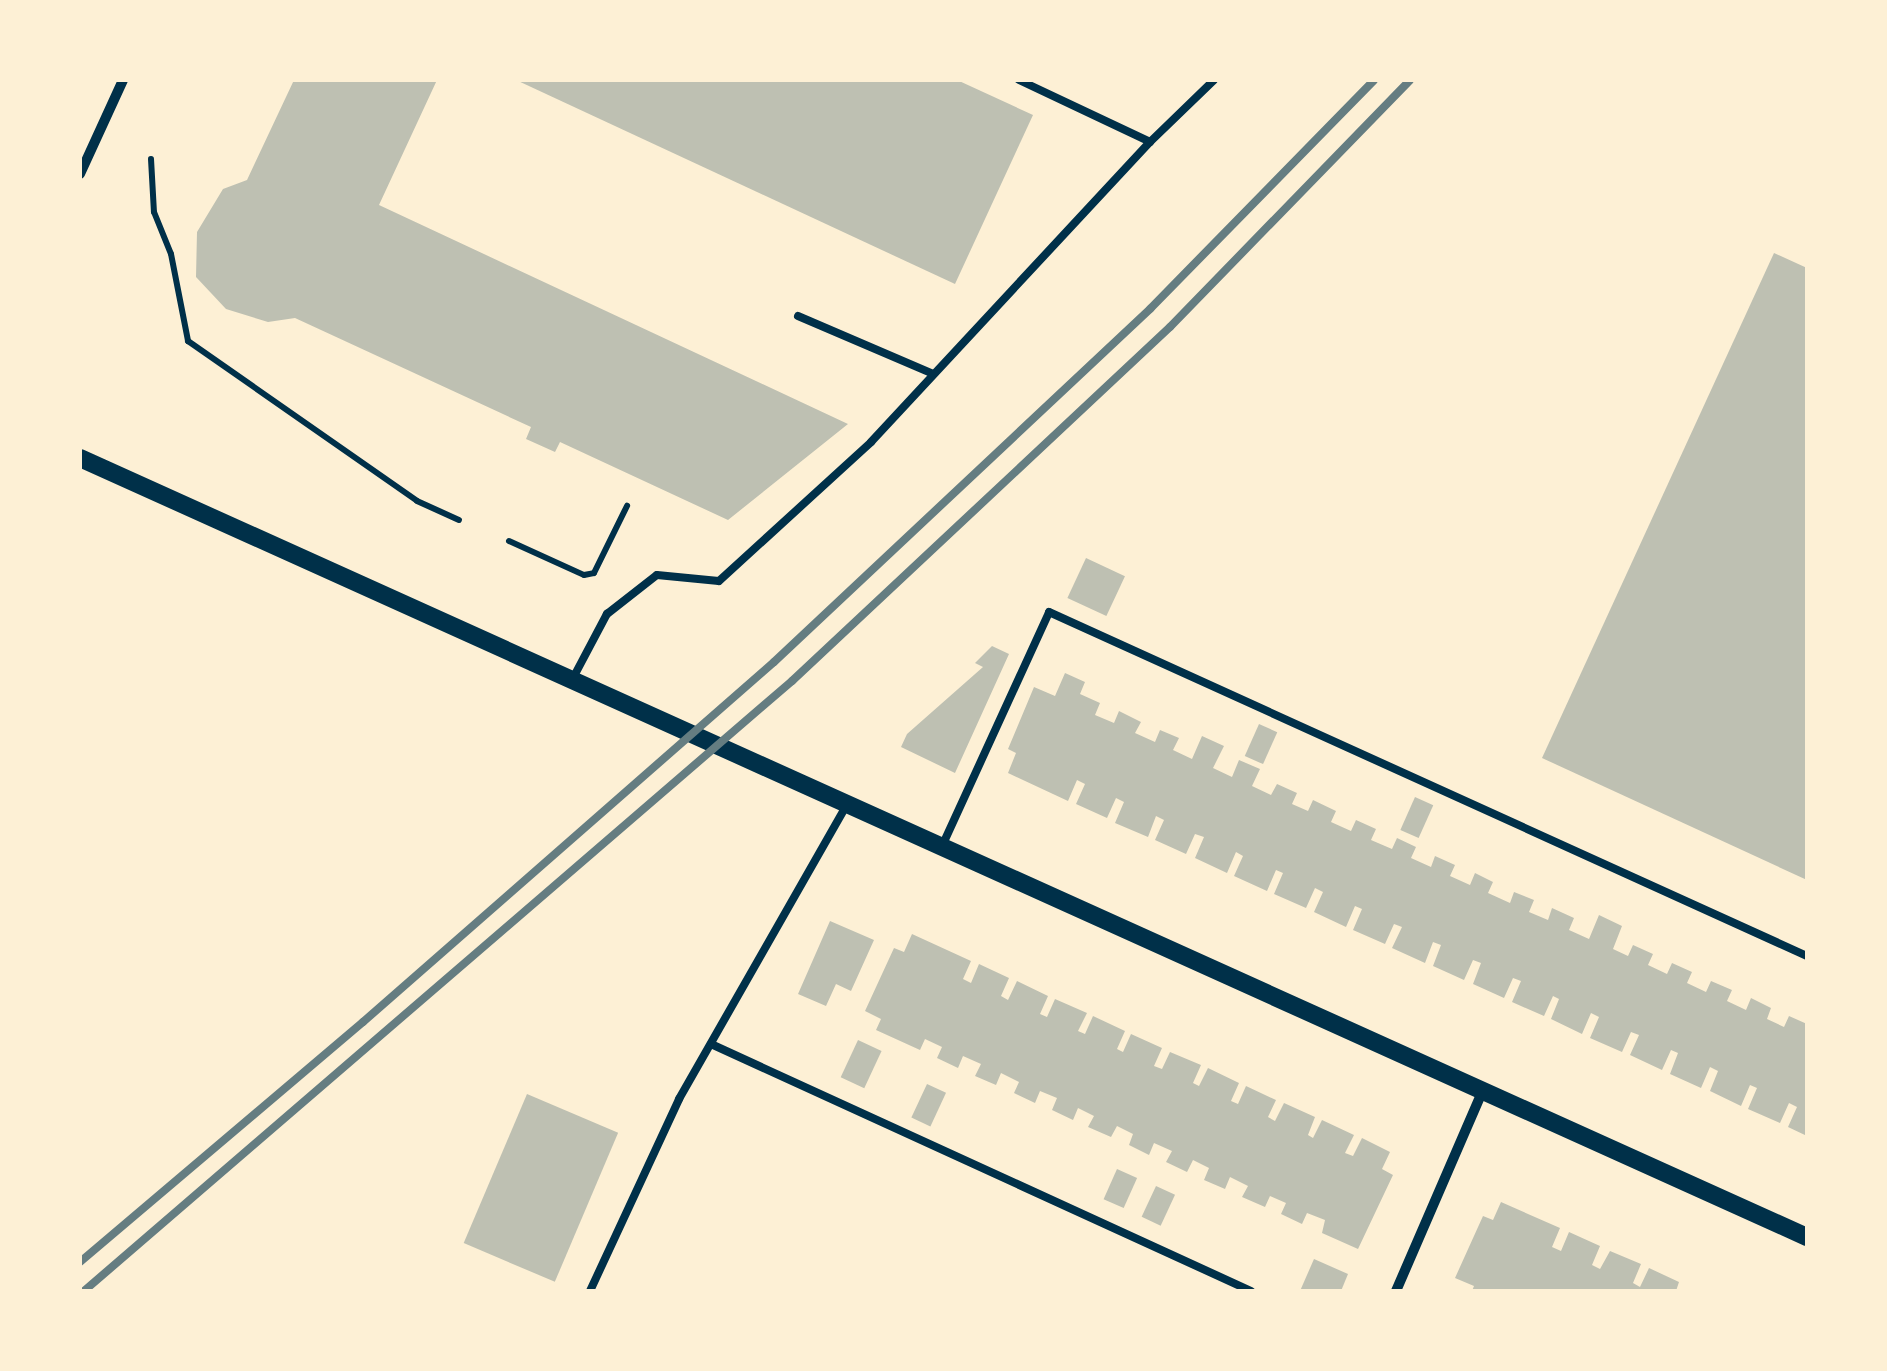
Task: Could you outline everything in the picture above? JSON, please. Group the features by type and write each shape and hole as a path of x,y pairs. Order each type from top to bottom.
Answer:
{"street":[{"path":"80,174 123,80"},
{"path":"80,458 611,698 816,786 1807,1237"},
{"path":"1396,1291 1483,1090"}],"lane":[{"path":"1019,80 1150,142"},
{"path":"572,680 608,614 657,575 718,581 872,442 1150,142 1214,80"},
{"path":"798,316 933,374"},
{"path":"943,844 1049,612 1807,956"},
{"path":"590,1291 679,1099 849,801"},
{"path":"711,1044 1251,1291"}],"path":[{"path":"151,159 154,212 171,254 188,341 416,501 460,520"},
{"path":"509,541 584,575 594,573 627,506"}],"building":[{"path":"294,80 437,80 379,205 848,424 728,520 560,442 555,452 526,439 531,427 295,318 268,322 226,309 196,277 197,232 223,189 247,180"},
{"path":"516,80 957,80 1033,115 955,284"},
{"path":"1774,253 1807,268 1807,880 1542,758"},
{"path":"1086,558 1125,576 1106,616 1067,598"},
{"path":"992,646 1009,654 955,773 901,747 907,734 983,667 975,663"},
{"path":"1065,673 1085,682 1080,694 1100,703 1095,715 1114,723 1119,711 1141,722 1135,733 1155,742 1160,730 1179,738 1173,750 1192,759 1202,736 1224,746 1213,768 1232,777 1239,760 1260,769 1252,786 1271,795 1277,784 1297,793 1292,804 1308,811 1313,800 1336,811 1331,822 1351,831 1356,820 1376,829 1371,840 1392,849 1397,838 1416,847 1411,858 1431,867 1435,856 1455,865 1450,876 1470,885 1475,873 1493,882 1488,893 1510,903 1514,892 1534,900 1529,912 1548,920 1552,908 1574,918 1569,930 1589,939 1599,915 1622,926 1613,949 1628,956 1633,945 1653,954 1648,965 1667,974 1672,963 1692,972 1687,983 1706,992 1711,981 1732,990 1727,1001 1746,1010 1751,998 1771,1008 1767,1019 1784,1027 1789,1016 1807,1024 1807,1136 1788,1127 1797,1107 1789,1103 1780,1123 1748,1109 1757,1088 1750,1085 1741,1106 1710,1091 1718,1071 1710,1067 1701,1088 1670,1074 1678,1053 1671,1050 1662,1070 1630,1055 1639,1035 1631,1032 1622,1052 1590,1038 1599,1017 1591,1013 1582,1034 1551,1019 1559,999 1553,996 1544,1016 1512,1002 1521,981 1513,978 1504,998 1473,984 1481,963 1473,960 1464,980 1433,966 1441,945 1433,942 1425,963 1392,948 1402,927 1394,924 1385,944 1353,930 1362,909 1355,906 1346,927 1314,912 1323,892 1315,888 1306,908 1274,894 1283,873 1276,870 1267,891 1234,876 1243,856 1236,852 1227,873 1195,858 1204,837 1195,834 1186,854 1155,840 1164,820 1156,816 1148,837 1115,823 1124,802 1116,798 1107,818 1076,804 1085,784 1077,780 1068,801 1008,773 1016,753 1008,749 1034,687 1055,696"},
{"path":"1259,724 1277,732 1263,764 1245,756"},
{"path":"1415,797 1433,805 1419,838 1400,830"},
{"path":"830,921 874,940 851,991 836,984 826,1006 798,994"},
{"path":"912,934 971,961 963,979 971,983 979,964 1009,978 1001,996 1008,1000 1017,981 1048,996 1040,1014 1047,1017 1055,999 1087,1013 1078,1031 1085,1034 1093,1016 1125,1031 1117,1049 1123,1052 1131,1034 1162,1048 1154,1066 1162,1069 1170,1052 1201,1065 1193,1083 1199,1086 1208,1068 1239,1083 1231,1101 1238,1104 1246,1086 1276,1100 1268,1117 1275,1121 1284,1103 1315,1117 1308,1135 1313,1138 1322,1120 1354,1135 1345,1153 1353,1156 1362,1138 1390,1152 1382,1169 1393,1175 1358,1249 1322,1233 1325,1220 1307,1213 1302,1224 1281,1214 1286,1203 1270,1196 1265,1207 1242,1197 1248,1186 1230,1177 1225,1189 1204,1180 1209,1168 1193,1160 1187,1172 1166,1162 1172,1151 1154,1143 1149,1155 1129,1145 1133,1134 1117,1126 1111,1137 1088,1127 1094,1116 1078,1108 1073,1120 1052,1110 1057,1098 1040,1091 1035,1103 1014,1093 1019,1082 1001,1073 996,1085 975,1076 981,1064 963,1056 958,1068 937,1058 942,1047 925,1039 920,1050 876,1030 881,1019 865,1011 894,948 904,952"},
{"path":"858,1040 882,1051 864,1088 841,1077"},
{"path":"927,1084 946,1093 930,1126 911,1118"},
{"path":"527,1094 618,1133 555,1282 464,1243"},
{"path":"1117,1169 1137,1178 1124,1208 1104,1199"},
{"path":"1156,1186 1175,1195 1161,1226 1142,1217"},
{"path":"1501,1202 1560,1228 1552,1247 1561,1251 1569,1232 1600,1246 1592,1265 1600,1269 1610,1251 1641,1264 1633,1283 1640,1287 1649,1268 1679,1282 1676,1291 1472,1291 1474,1286 1455,1278 1483,1216 1493,1220"},
{"path":"1314,1259 1348,1274 1341,1291 1300,1291"}],"railway":[{"path":"80,1262 363,1022 774,662 1150,309 1374,80"},
{"path":"84,1291 792,681 1170,327 1410,80"}]}
